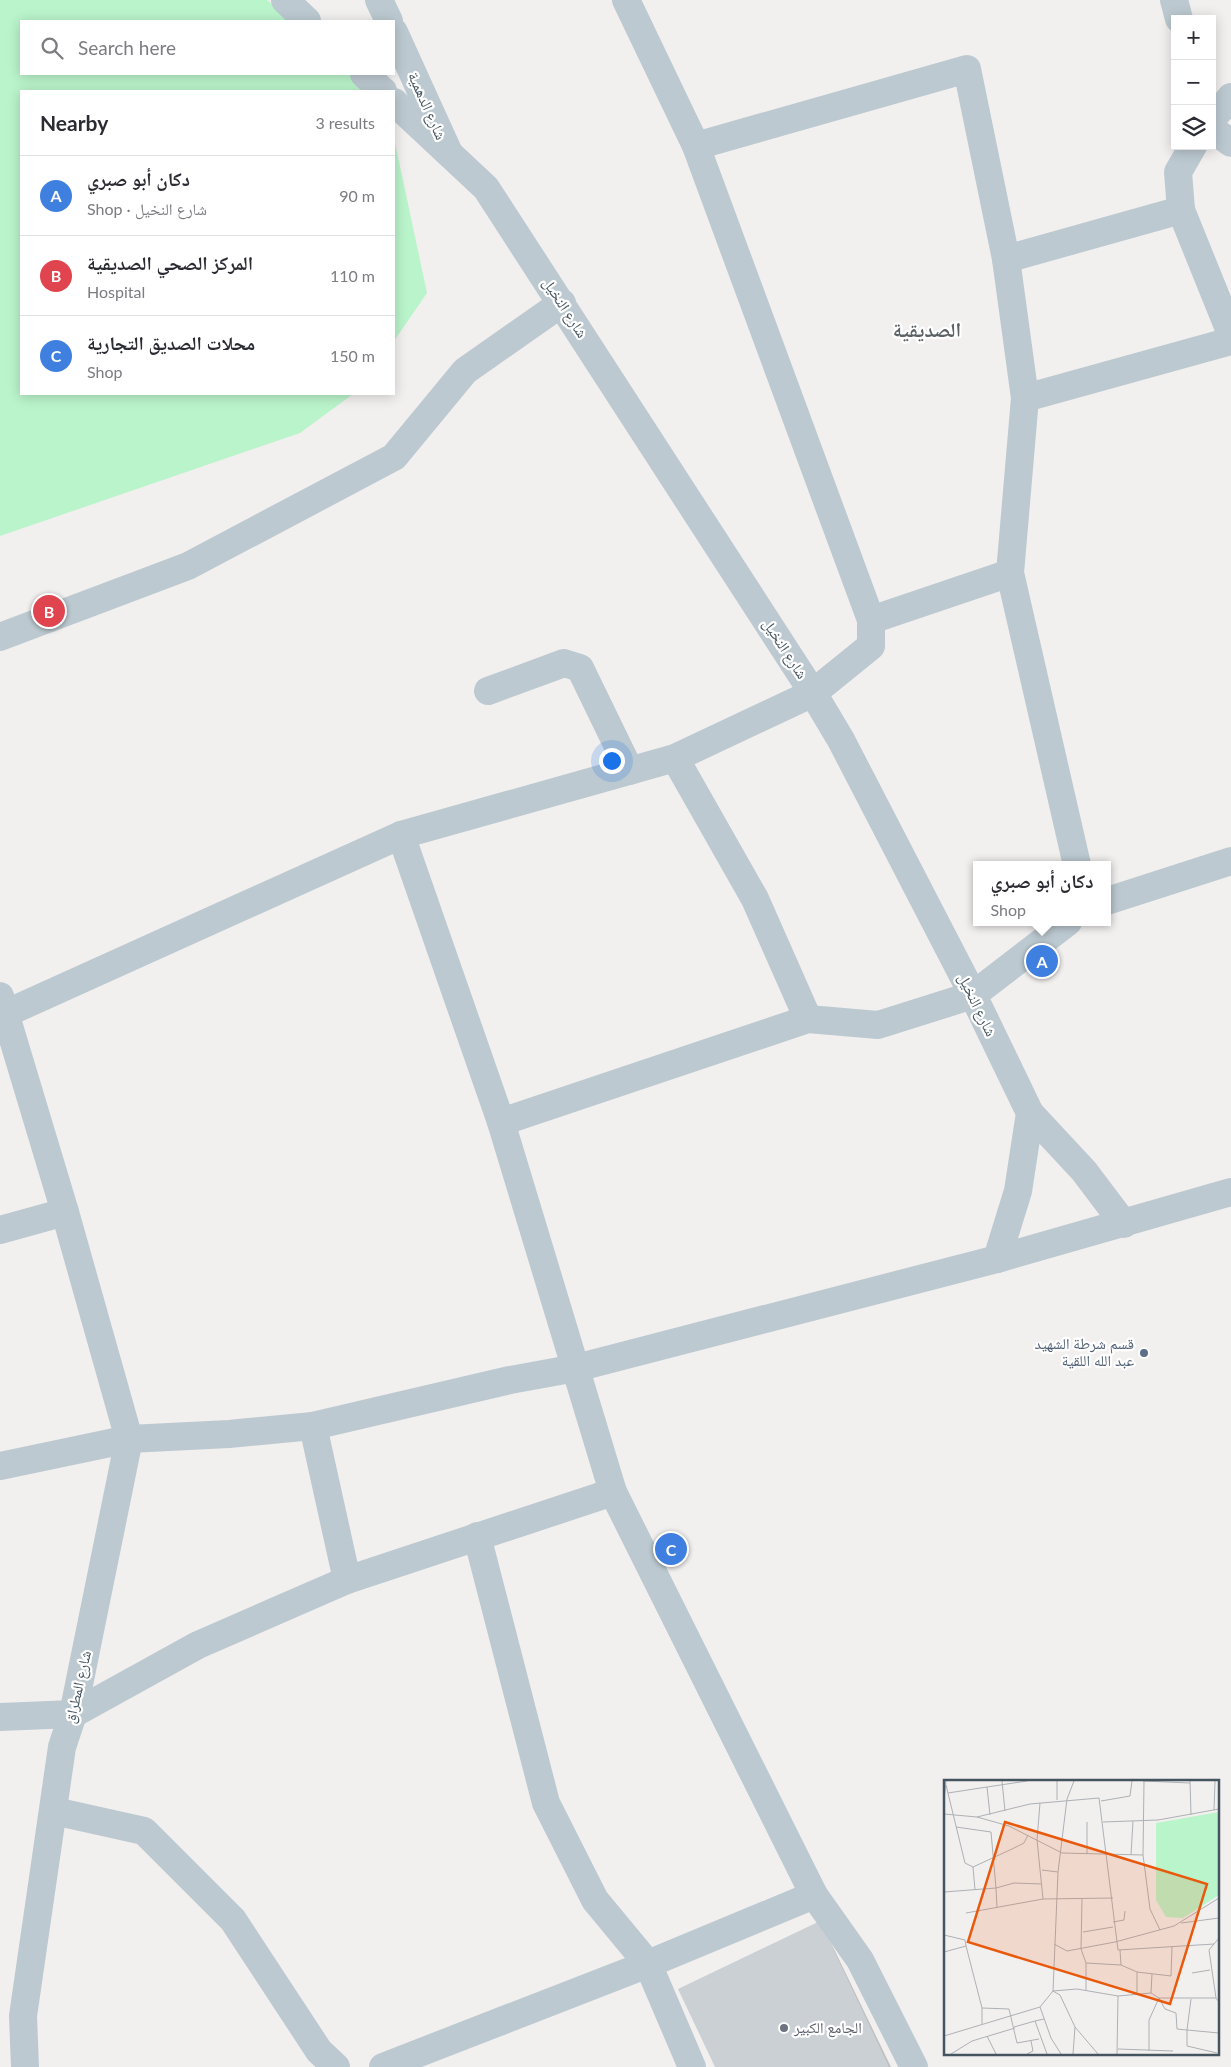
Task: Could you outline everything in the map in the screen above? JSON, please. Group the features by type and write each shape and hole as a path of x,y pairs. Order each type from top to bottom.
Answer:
{"street":[{"path":"285,0 306,20"},
{"path":"379,0 389,20"},
{"path":"129,1440 65,1212 2,1009 401,835 676,758 813,692 871,646 871,620 696,146 626,0"},
{"path":"1174,0 1178,15"},
{"name":"شارع الدهمية","path":"395,34 449,153"},
{"path":"696,146 967,69 1006,259 1025,398 1010,573 1076,861"},
{"path":"365,75 382,90"},
{"path":"1216,114 1231,97"},
{"name":"شارع النخيل","path":"395,103 486,188 562,304 813,692 841,740 973,995 1030,1113 1084,1171 1124,1224"},
{"path":"1216,132 1231,143"},
{"path":"1192,150 1178,172 1181,210 1231,334"},
{"path":"1006,259 1181,210"},
{"path":"0,636 188,566 394,457 466,370 562,304"},
{"path":"1025,398 1231,341"},
{"path":"871,620 1010,573"},
{"path":"488,691 564,663 580,668 630,771"},
{"path":"676,758 755,899 808,1019"},
{"path":"401,835 501,1122 613,1492 814,1895 860,1960 914,2067"},
{"path":"1111,900 1231,861"},
{"path":"501,1122 808,1019 878,1025 973,995 1063,926"},
{"path":"997,1259 1018,1191 1030,1113"},
{"path":"0,1466 129,1440 229,1434 312,1426 510,1380 576,1368 997,1259 1231,1192"},
{"path":"0,1230 65,1212"},
{"path":"312,1426 347,1580"},
{"name":"شارع المطراق","path":"25,2067 23,2016 62,1747 73,1714 129,1440"},
{"path":"0,1717 73,1714 198,1645 347,1580 613,1492"},
{"path":"477,1536 546,1803 595,1900 648,1964 692,2067"},
{"path":"54,1811 144,1832 233,1920 319,2051 336,2067"},
{"path":"383,2067 648,1964 814,1895"}],"green space":[{"path":"0,0 267,0 293,20 20,20 20,75 357,75 367,90 20,90 20,395 352,395 300,433 0,536"},
{"path":"395,143 427,293 395,340"}],"building":[{"name":"الجامع الكبير","path":"820,1921 889,2067 715,2067 678,1989"}],"place":[{"name":"المركز الصحي الصديقية","path":"49,611"},
{"name":"دكان أبو صبري","path":"1042,961"},
{"name":"قسم شرطة الشهيد عبد الله اللقية","path":"1144,1353"},
{"name":"محلات الصديق التجارية","path":"671,1549"},
{"name":"الجامع الكبير","path":"784,2028"}],"district":[{"name":"الصديقية","path":"927,330"}]}
